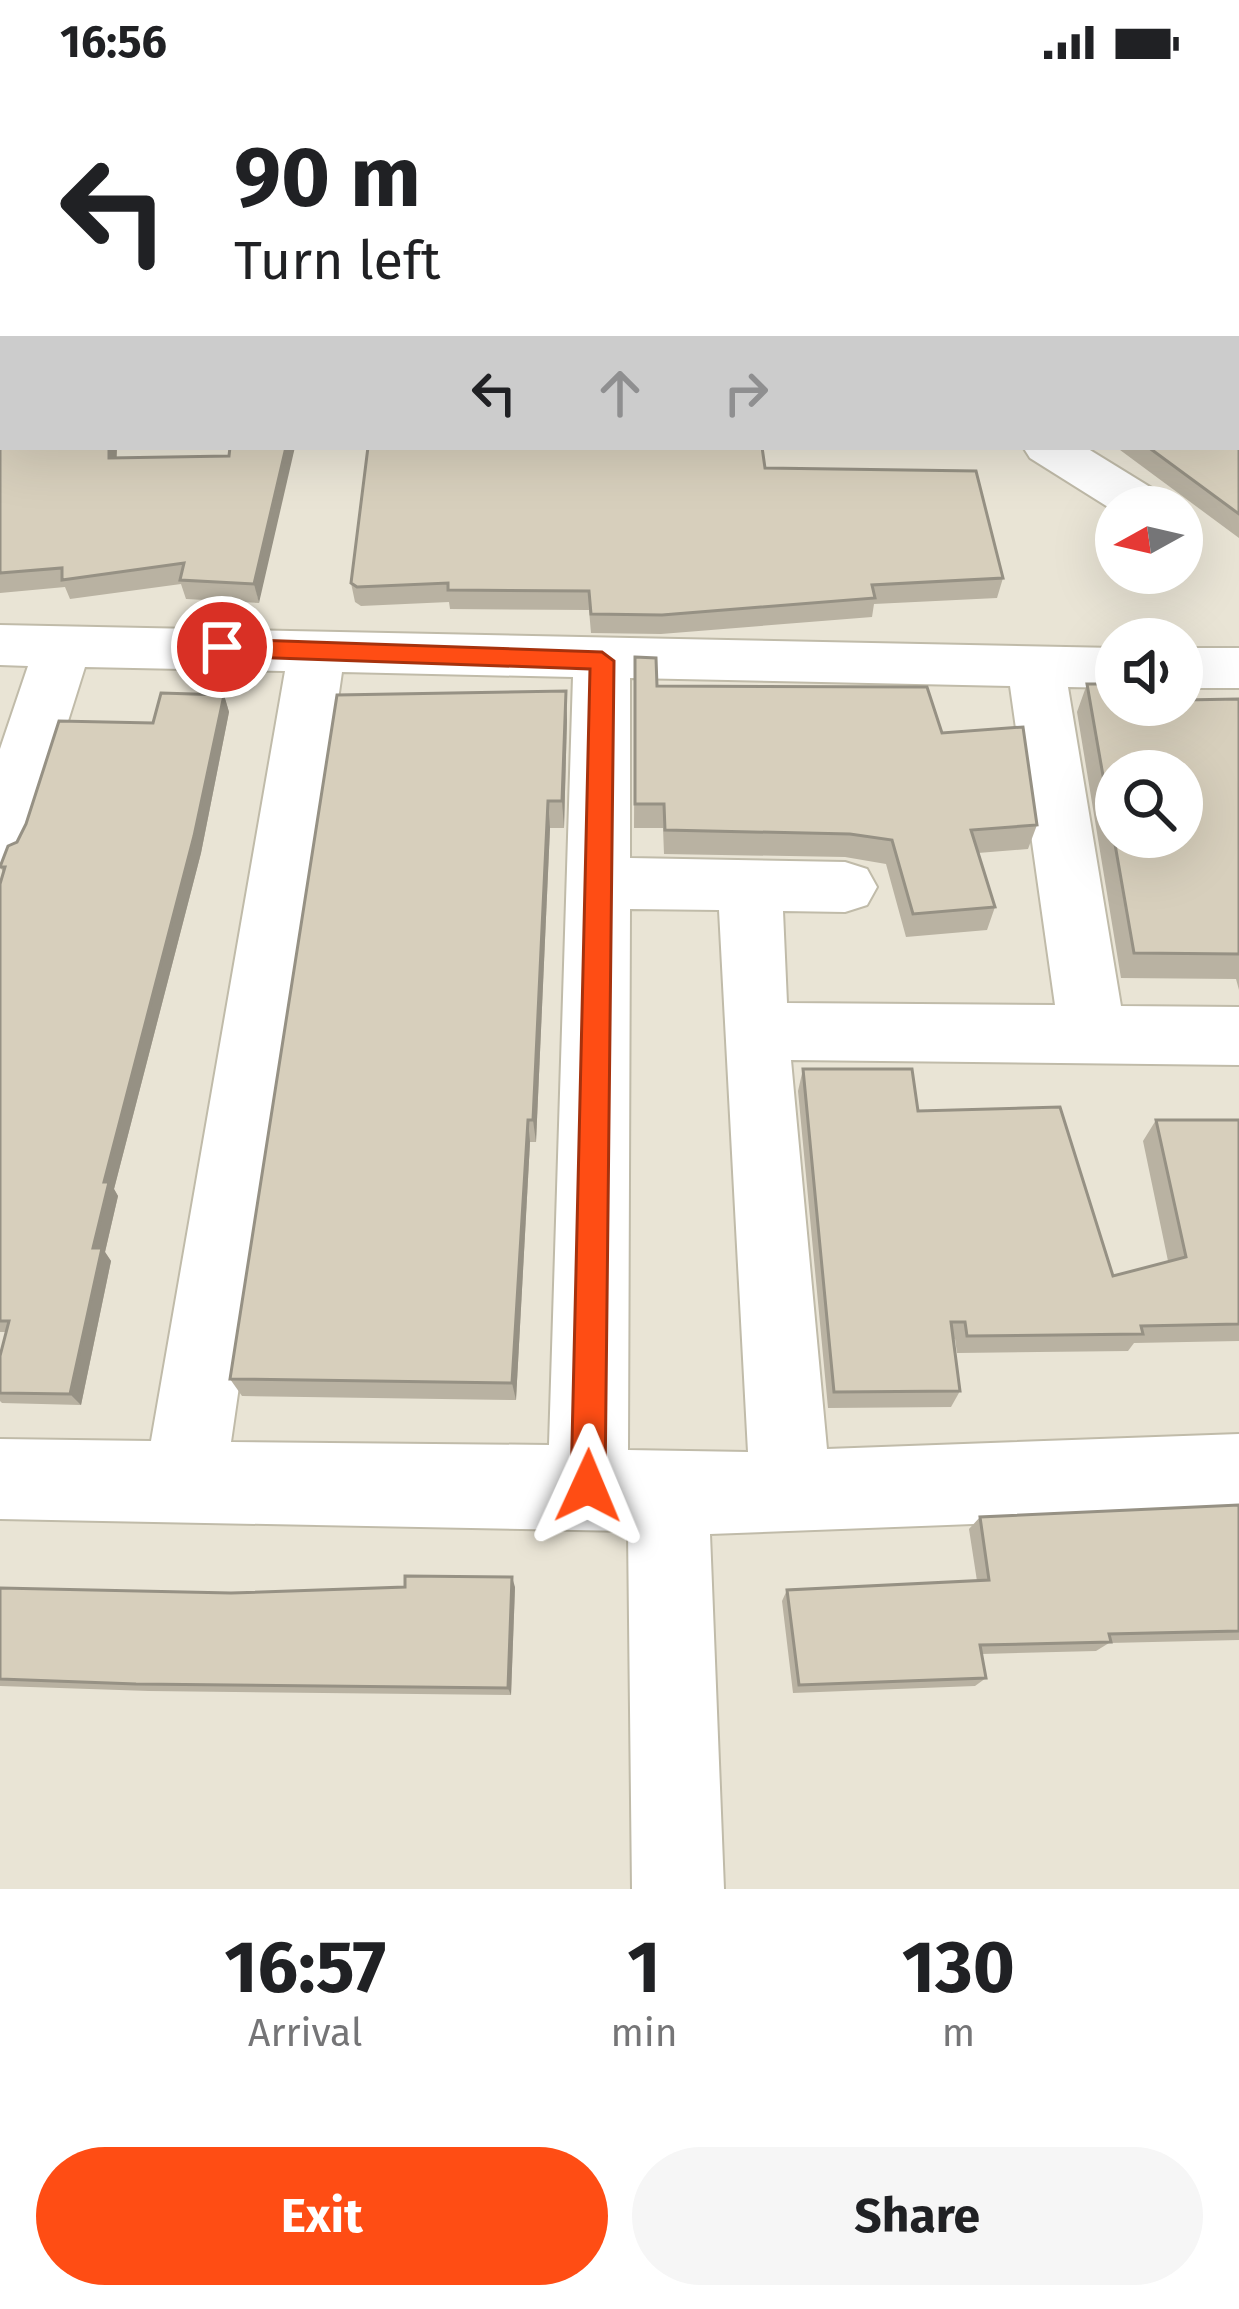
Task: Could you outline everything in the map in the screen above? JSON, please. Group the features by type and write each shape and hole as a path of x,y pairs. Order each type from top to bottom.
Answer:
{"street":[{"path":"1053,450 1110,486"},
{"path":"0,646 317,648 602,661 1095,668"},
{"path":"0,839 63,646"},
{"path":"185,1479 317,648"},
{"path":"602,661 598,883 628,1491 677,1889"},
{"path":"1036,668 1093,1038"},
{"path":"1203,668 1239,668"},
{"path":"598,883 845,886"},
{"path":"750,884 755,1031 791,1491"},
{"path":"755,1031 1239,1036"},
{"path":"0,1479 791,1491 1239,1474"}],"shaded area":[{"path":"0,450 1239,450 1239,1889 0,1889"}],"building":[{"path":"0,450 109,450 109,458 285,450 254,584 180,580 184,563 62,580 62,568 0,573"},
{"path":"368,450 762,450 765,468 976,471 1003,578 872,585 875,598 662,615 591,614 589,591 448,590 448,583 357,587 351,583"},
{"path":"1152,450 1239,450 1239,514"},
{"path":"635,657 656,658 657,686 927,687 942,733 1023,727 1037,825 971,830 995,907 913,914 892,840 850,834 665,830 664,804 635,804"},
{"path":"1087,684 1095,684 1095,726 1203,726 1203,700 1239,699 1239,954 1134,953 1117,858 1203,858 1203,750 1099,750"},
{"path":"566,691 562,801 548,801 533,1120 528,1120 512,1383 230,1379 337,695"},
{"path":"161,693 224,695 194,836 104,1182 109,1182 93,1248 102,1248 70,1394 0,1393 0,1356 9,1321 0,1321 0,884 5,867 0,867 8,846 17,842 26,824 59,721 153,723"},
{"path":"803,1069 912,1069 918,1111 1060,1107 1113,1276 1186,1257 1156,1120 1239,1120 1239,1324 1141,1326 1143,1334 967,1336 965,1322 951,1322 960,1391 834,1392"},
{"path":"1239,1505 1239,1631 1109,1634 1111,1642 980,1645 986,1678 799,1685 787,1590 989,1580 980,1517"},
{"path":"405,1576 512,1577 508,1688 0,1679 0,1588 231,1593 405,1587"}],"route":[{"path":"222,647 602,661 588,1486"}]}
